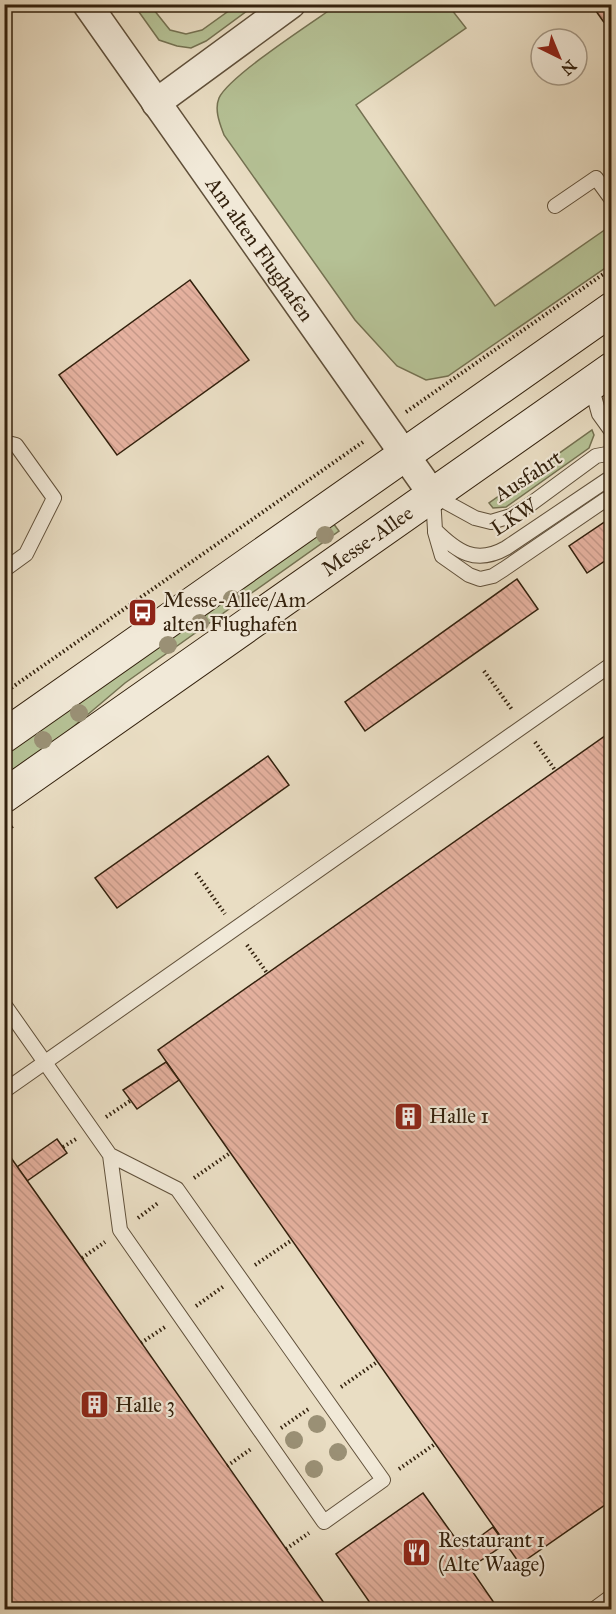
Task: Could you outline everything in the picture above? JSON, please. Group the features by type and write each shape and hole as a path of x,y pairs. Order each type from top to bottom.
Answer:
{"main road":[{"path":"4,735 612,309"},
{"name":"Messe-Allee","path":"4,796 601,376"}],"street":[{"name":"Am alten Flughafen","path":"87,4 433,495"},
{"path":"156,103 291,4"}],"lane":[{"path":"555,206 597,178 612,200"},
{"path":"601,376 599,414 612,432"},
{"path":"4,442 16,445 54,498 26,554 4,570"},
{"name":"Ausfahrt","path":"433,495 475,518 491,522 511,516 528,506 596,456 612,453"},
{"name":"LKW","path":"435,530 451,546 466,554 481,557 494,555 607,480 612,486"},
{"path":"433,495 435,530 442,556 469,575 480,579 493,576 605,500 612,505"},
{"path":"4,1091 612,664"},
{"path":"5,1004 110,1155 177,1190 382,1480 324,1522 120,1230 110,1155"},
{"path":"593,1610 612,1596"}],"path":[{"path":"4,693 612,267"},
{"path":"82,1258 230,1153"},
{"path":"141,1343 292,1240"},
{"path":"228,1466 377,1362"},
{"path":"382,1480 435,1444"},
{"path":"286,1549 324,1522"}],"green space":[{"path":"134,5 150,5 170,30 186,34 202,30 237,5 255,5 206,41 191,48 159,40"},
{"path":"337,5 448,5 466,28 356,105 495,306 606,229 611,238 611,264 448,376 426,380 397,366 355,320 224,135 219,122 217,112 219,98 226,88 254,63"},
{"path":"592,430 594,435 589,448 506,507 493,508 489,503"},
{"path":"333,523 339,531 125,683 34,760 5,781 4,754"}],"building":[{"path":"591,4 612,4 612,31 603,21"},
{"path":"190,280 249,360 117,455 59,375"},
{"path":"612,517 612,556 587,573 569,546"},
{"path":"517,579 538,609 365,731 345,702"},
{"name":"Halle 1","path":"612,731 612,1500 520,1564 158,1050"},
{"path":"268,756 289,785 117,908 95,878"},
{"path":"166,1062 179,1080 137,1109 123,1090"},
{"path":"57,1139 67,1153 27,1181 17,1167"},
{"name":"Halle 3","path":"9,1155 329,1610 4,1610 4,1159"},
{"name":"Restaurant 1 (Alte Waage)","path":"423,1493 463,1549 493,1527 505,1544 470,1568 499,1610 375,1610 336,1554"}],"place":[{"name":"Messe-Allee/Am alten Flughafen","path":"142,612"},
{"name":"Halle 1","path":"408,1116"},
{"name":"Halle 3","path":"94,1405"},
{"name":"Restaurant 1 (Alte Waage)","path":"417,1552"}]}
